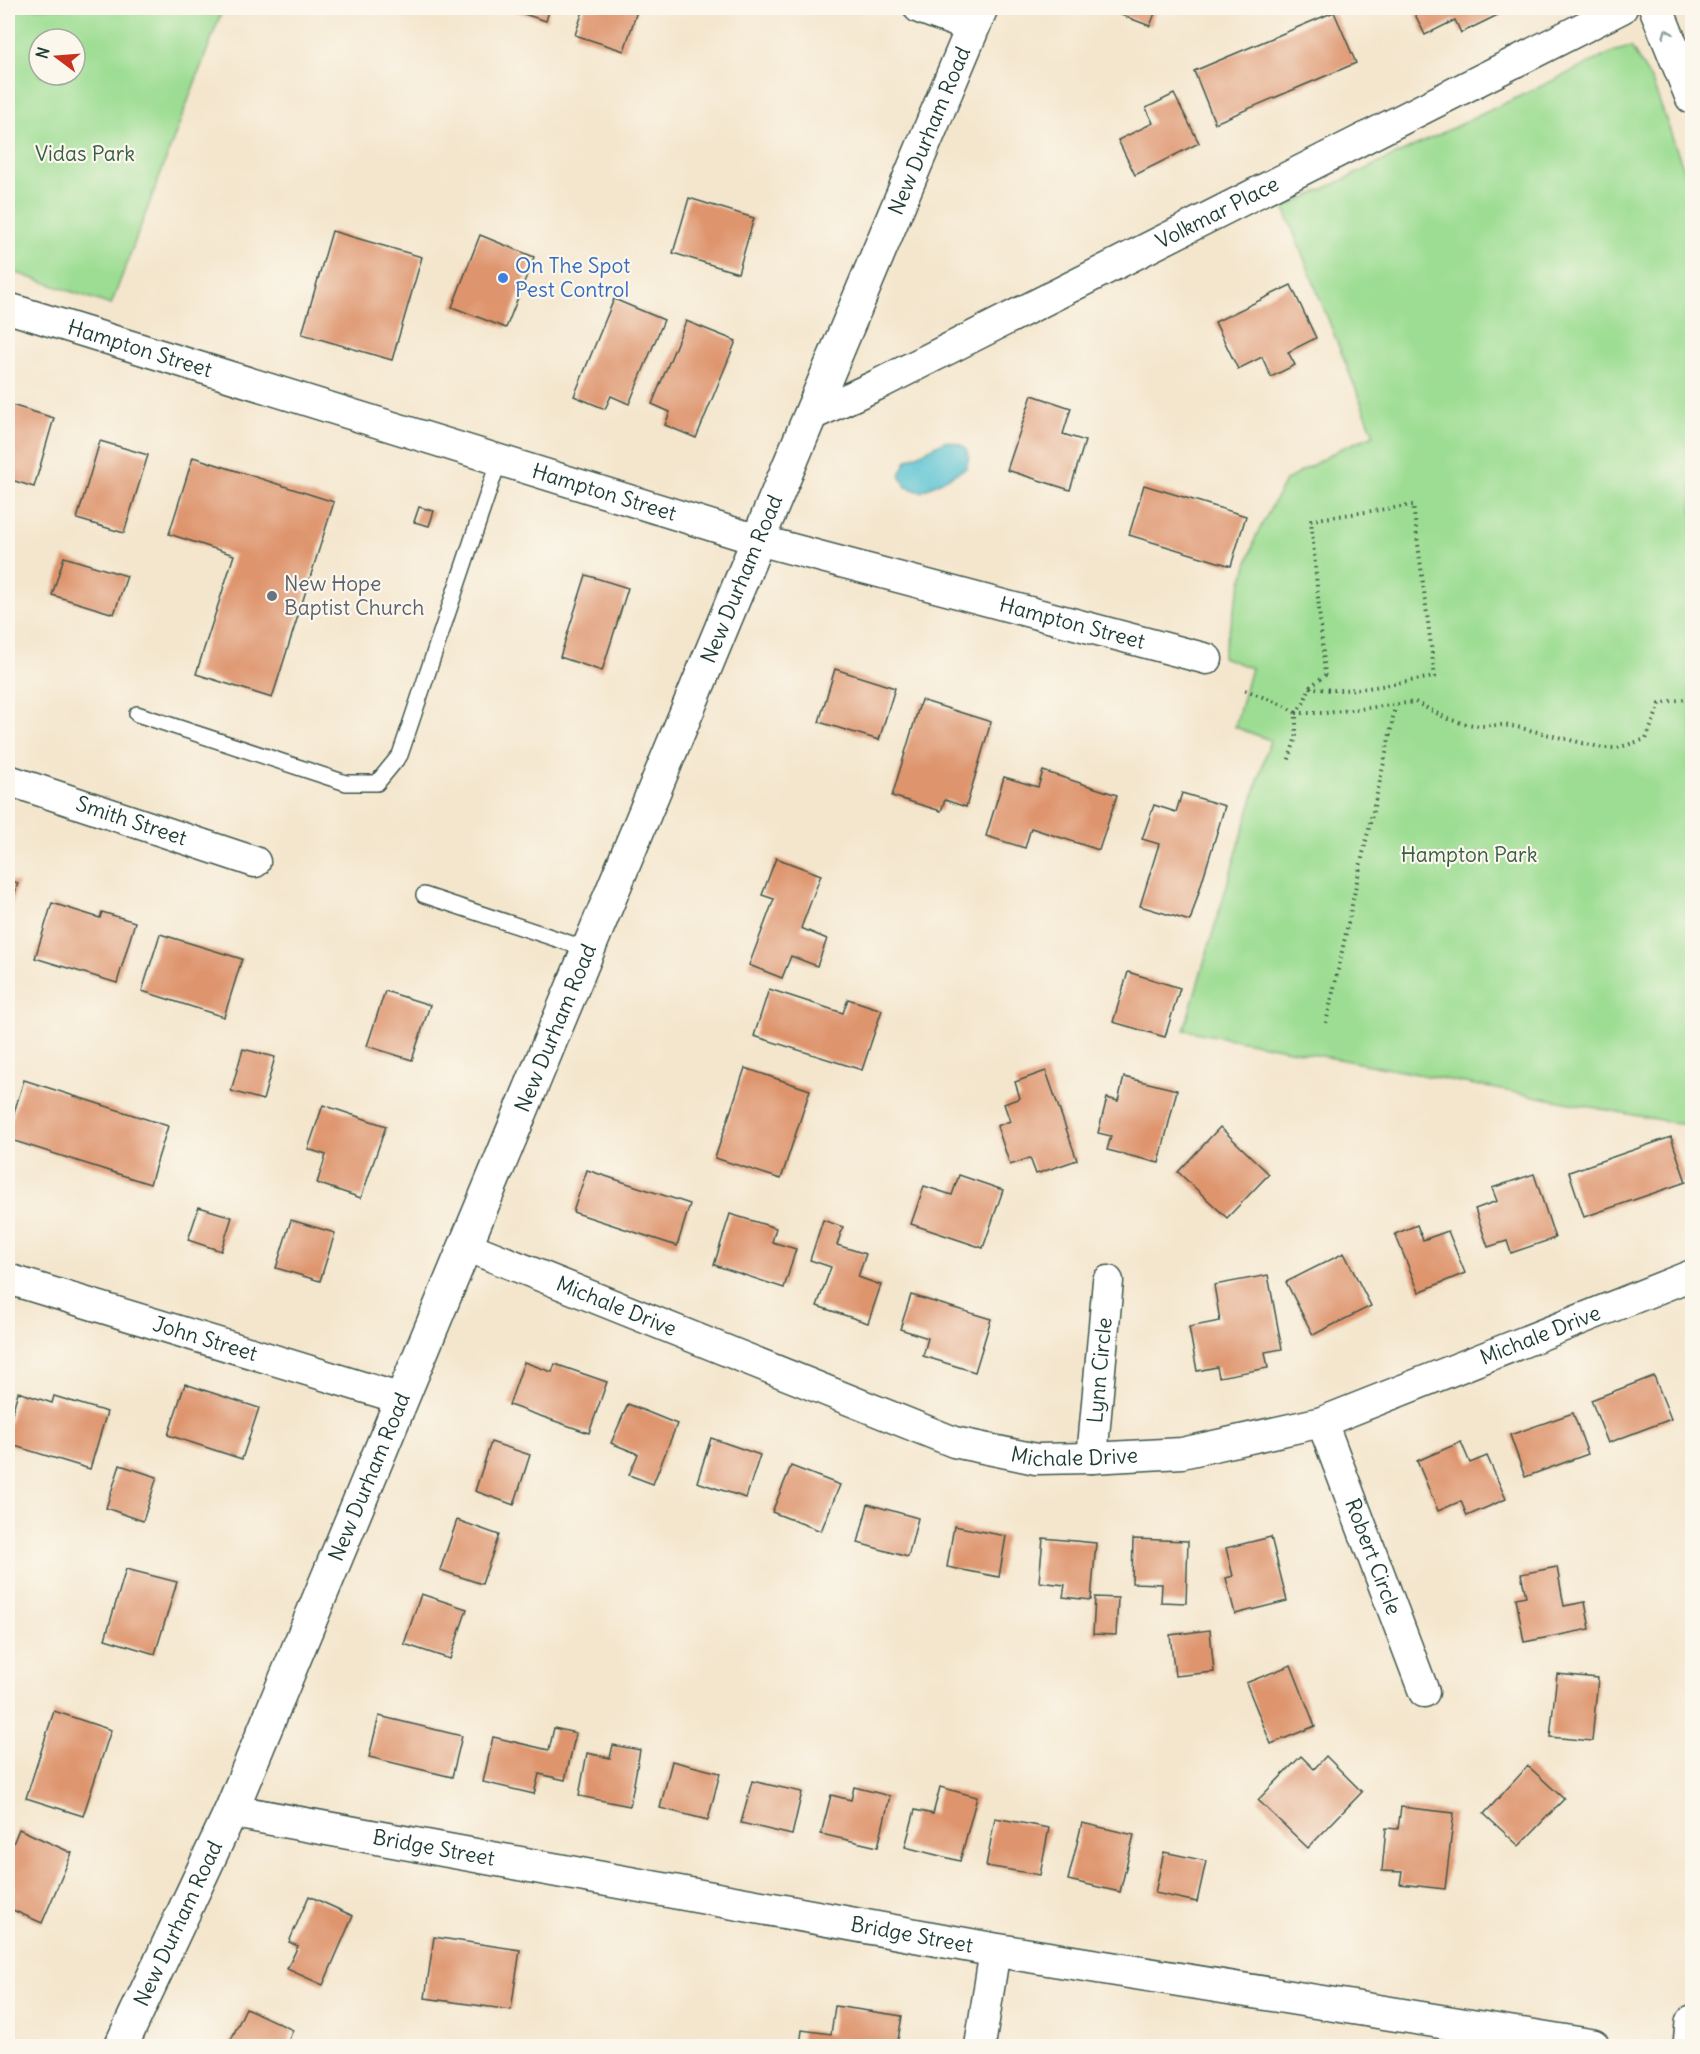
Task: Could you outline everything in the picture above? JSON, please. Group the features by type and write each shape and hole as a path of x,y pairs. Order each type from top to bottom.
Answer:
{"main road":[{"path":"1656,8 1692,97"},
{"name":"New Durham Road","path":"122,2046 231,1811 977,18"},
{"name":"Bridge Street","path":"231,1811 995,1950 1593,2046"},
{"path":"1689,2046 1692,2023"}],"street":[{"path":"919,8 977,18"},
{"name":"Volkmar Place","path":"812,415 877,385 1622,8"},
{"name":"Hampton Street","path":"8,308 758,540 1207,659"},
{"name":"Smith Street","path":"8,780 255,862"},
{"name":"Michale Drive","path":"466,1246 954,1442 1036,1459 1182,1453 1322,1422 1692,1275"},
{"name":"John Street","path":"8,1279 402,1399"},
{"name":"Lynn Circle","path":"1092,1458 1108,1281"},
{"name":"Robert Circle","path":"1322,1422 1424,1692"},
{"path":"980,2046 995,1950"}],"lane":[{"path":"137,714 346,783 377,783 400,754 499,460"},
{"path":"424,895 590,950"}],"path":[{"path":"1288,762 1296,737 1296,713 1304,702 1310,687 1325,675 1311,520 1413,505 1435,677 1326,691 1310,687"},
{"path":"1245,690 1285,706 1296,713 1326,713 1415,702 1448,719 1462,723 1517,727 1550,733 1595,746 1617,748 1646,739 1660,704 1692,698"},
{"path":"1326,1023 1338,978 1395,706"}],"green space":[{"name":"Vidas Park","path":"8,8 223,8 111,305 8,270"},
{"name":"Hampton Park","path":"1631,47 1652,81 1692,192 1692,1126 1184,1030 1270,740 1235,727 1251,668 1222,657 1256,536 1285,481 1342,448 1374,435 1284,208 1615,51"}],"water":[{"path":"945,441 965,447 969,456 966,468 921,492 906,487 900,475 907,460"}],"building":[{"path":"505,8 550,8 546,21"},
{"path":"584,8 638,8 624,51 575,35"},
{"path":"1103,8 1157,8 1150,26"},
{"path":"1412,8 1512,8 1461,33 1455,20 1425,35"},
{"path":"1334,12 1356,63 1215,123 1194,71"},
{"path":"1174,94 1199,143 1135,175 1118,140 1153,123 1146,108"},
{"path":"689,198 754,218 738,273 673,253"},
{"path":"332,231 422,257 392,360 302,334"},
{"path":"480,235 534,257 506,328 452,307"},
{"path":"1291,285 1316,338 1288,352 1295,365 1271,377 1262,357 1238,369 1215,322"},
{"path":"614,299 664,320 629,404 611,396 605,409 574,396"},
{"path":"686,321 736,341 696,438 665,425 670,412 652,404"},
{"path":"1032,395 1071,408 1063,434 1085,441 1070,490 1007,470"},
{"path":"8,404 54,418 34,487 8,479"},
{"path":"100,441 148,455 124,533 77,519"},
{"path":"193,457 334,502 272,698 196,674 234,555 169,534"},
{"path":"1144,485 1246,516 1231,566 1129,535"},
{"path":"419,507 434,511 429,526 414,522"},
{"path":"64,557 127,576 114,614 52,595"},
{"path":"586,575 628,588 602,671 560,657"},
{"path":"835,669 895,688 879,740 819,722"},
{"path":"921,700 991,722 966,807 945,800 941,811 892,796"},
{"path":"1043,771 1117,795 1099,850 1031,828 1025,848 986,836 1004,777 1038,787"},
{"path":"1182,793 1225,806 1190,921 1140,906 1159,844 1142,839 1154,805 1176,812"},
{"path":"776,858 821,875 801,928 827,939 817,966 791,956 782,978 749,965 774,899 762,895"},
{"path":"8,880 18,883 8,915"},
{"path":"52,903 100,918 102,912 135,922 117,983 35,958"},
{"path":"160,934 242,959 224,1017 142,991"},
{"path":"1128,972 1180,988 1165,1037 1113,1022"},
{"path":"769,989 843,1013 848,999 882,1010 862,1070 754,1036"},
{"path":"385,991 430,1005 412,1060 367,1046"},
{"path":"243,1049 275,1057 263,1100 231,1091"},
{"path":"745,1068 810,1090 781,1179 715,1158"},
{"path":"1046,1071 1077,1160 1036,1174 1030,1158 1010,1165 997,1126 1010,1121 1004,1104 1020,1098 1015,1082"},
{"path":"1124,1077 1177,1090 1159,1163 1107,1150 1111,1136 1098,1133 1107,1098 1118,1101"},
{"path":"24,1080 168,1126 150,1184 8,1139 8,1132"},
{"path":"323,1105 386,1126 361,1198 317,1183 326,1155 308,1149"},
{"path":"1220,1127 1269,1174 1227,1218 1178,1172"},
{"path":"1671,1137 1686,1182 1584,1217 1569,1172"},
{"path":"587,1170 690,1204 677,1246 573,1212"},
{"path":"1534,1174 1555,1238 1511,1253 1507,1241 1488,1247 1475,1209 1497,1201 1492,1188"},
{"path":"959,1175 1003,1190 983,1248 911,1224 924,1186 952,1195"},
{"path":"199,1207 232,1217 221,1251 188,1240"},
{"path":"730,1214 776,1228 772,1242 796,1249 784,1288 714,1265"},
{"path":"291,1220 335,1233 320,1281 276,1268"},
{"path":"823,1220 843,1227 837,1245 866,1254 858,1277 881,1285 868,1323 817,1306 831,1267 810,1260"},
{"path":"1417,1225 1423,1240 1448,1231 1465,1273 1419,1292 1395,1234"},
{"path":"1344,1253 1371,1306 1313,1335 1286,1282"},
{"path":"1268,1275 1282,1349 1265,1352 1268,1368 1219,1377 1217,1367 1197,1371 1189,1327 1220,1321 1214,1285"},
{"path":"911,1295 991,1319 975,1372 923,1356 928,1338 900,1329"},
{"path":"524,1362 552,1372 555,1364 607,1382 589,1433 509,1405"},
{"path":"1654,1376 1671,1419 1608,1443 1591,1400"},
{"path":"185,1384 259,1408 242,1459 168,1435"},
{"path":"18,1392 52,1403 54,1396 107,1412 90,1469 8,1444 8,1427"},
{"path":"628,1404 677,1424 653,1484 629,1475 638,1454 611,1443"},
{"path":"1573,1413 1588,1454 1525,1477 1510,1435"},
{"path":"711,1438 760,1455 746,1498 697,1482"},
{"path":"491,1442 530,1455 514,1505 475,1491"},
{"path":"1461,1442 1470,1463 1487,1456 1506,1499 1467,1516 1461,1501 1438,1511 1417,1461"},
{"path":"120,1465 157,1477 143,1521 106,1508"},
{"path":"791,1466 840,1485 821,1531 772,1512"},
{"path":"868,1504 918,1518 908,1557 858,1543"},
{"path":"457,1520 499,1535 482,1584 440,1570"},
{"path":"954,1526 1006,1536 999,1577 947,1567"},
{"path":"1271,1537 1287,1601 1235,1614 1226,1578 1233,1576 1226,1548"},
{"path":"1043,1538 1096,1543 1091,1600 1063,1597 1065,1585 1039,1582"},
{"path":"1133,1539 1188,1541 1186,1603 1161,1602 1162,1584 1132,1583"},
{"path":"1557,1567 1564,1606 1585,1602 1590,1629 1524,1642 1516,1598 1526,1596 1521,1574"},
{"path":"126,1569 177,1582 155,1654 105,1639"},
{"path":"421,1594 467,1609 450,1659 404,1644"},
{"path":"1095,1597 1118,1598 1116,1635 1093,1634"},
{"path":"1210,1630 1214,1672 1175,1676 1170,1635"},
{"path":"1291,1665 1315,1726 1271,1744 1246,1683"},
{"path":"1557,1674 1598,1678 1592,1741 1550,1737"},
{"path":"54,1711 111,1730 83,1816 26,1798"},
{"path":"379,1716 462,1736 452,1777 369,1757"},
{"path":"554,1728 576,1733 565,1780 539,1774 534,1794 483,1782 493,1737 549,1750"},
{"path":"613,1745 640,1750 630,1806 579,1796 587,1753 610,1758"},
{"path":"1301,1756 1314,1769 1326,1756 1362,1792 1308,1848 1258,1800"},
{"path":"672,1761 720,1773 708,1820 660,1808"},
{"path":"1528,1766 1564,1799 1519,1846 1484,1814"},
{"path":"752,1781 802,1792 792,1835 741,1823"},
{"path":"854,1787 890,1796 878,1847 821,1834 831,1795 851,1800"},
{"path":"940,1787 977,1797 960,1861 905,1847 915,1810 933,1814"},
{"path":"1401,1807 1454,1813 1445,1889 1400,1884 1402,1872 1382,1871 1386,1828 1398,1829"},
{"path":"995,1818 1049,1828 1040,1875 986,1866"},
{"path":"1082,1823 1134,1835 1120,1892 1068,1880"},
{"path":"19,1829 72,1853 42,1923 8,1908 8,1856"},
{"path":"1164,1852 1206,1861 1197,1902 1155,1893"},
{"path":"309,1896 353,1916 323,1985 287,1969 298,1946 289,1942"},
{"path":"434,1937 520,1950 511,2010 425,1998"},
{"path":"835,2006 902,2016 897,2046 800,2046 802,2030 831,2034"},
{"path":"246,2008 293,2030 286,2046 228,2046"}],"place":[{"name":"On The Spot Pest Control","path":"503,278"},
{"name":"New Hope Baptist Church","path":"272,596"}]}
